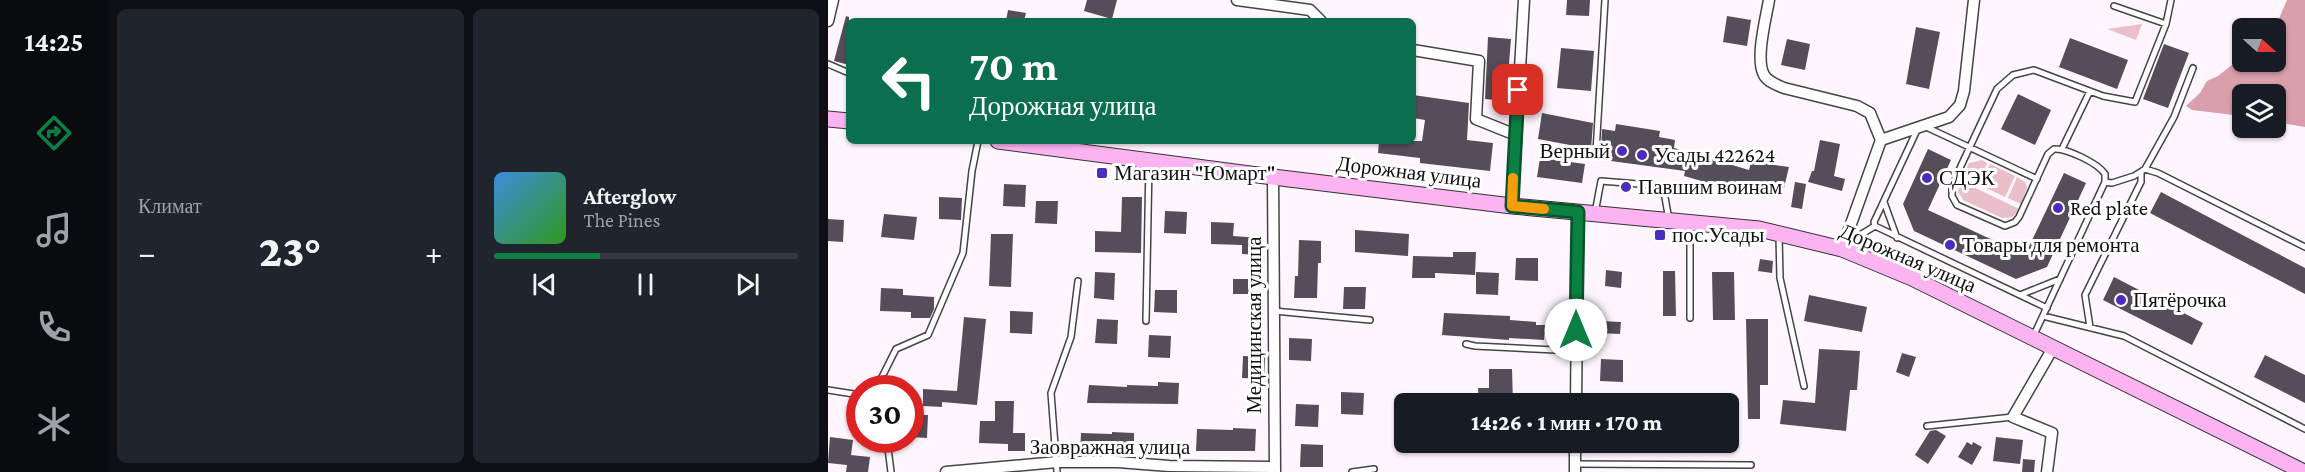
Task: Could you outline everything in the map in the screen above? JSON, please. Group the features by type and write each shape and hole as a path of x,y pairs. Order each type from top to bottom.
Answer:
{"street":[{"path":"828,21 834,0"},
{"path":"1237,0 1310,10 1319,18"},
{"path":"1512,206 1524,0"},
{"path":"1768,0 1761,59 1764,75 1773,83 1784,88 1864,109 1870,113 1881,140 1843,247"},
{"path":"1881,140 1948,117 1960,105 1964,91 1974,0"},
{"path":"1416,50 1479,61 1476,119 1516,135"},
{"path":"828,119 846,121"},
{"name":"Дорожная улица","path":"1022,144 1512,206 1759,229 1843,247 1912,278 2304,472"},
{"name":"Медицинская улица","path":"1273,177 1278,470"},
{"path":"1576,393 1578,212"},
{"path":"2047,472 2052,433 2013,417 2053,348"},
{"name":"Заовражная улица","path":"946,472 1118,462 1278,470"}],"lane":[{"path":"1596,152 1605,0"},
{"path":"2032,338 2105,182 2105,174 2100,168 2062,149 2054,149 2048,154 2019,217 2010,225 1998,225 1957,206 1952,196 1952,185 1997,89 2013,75 2034,70 2114,99 2135,102 2166,24 2171,0"},
{"path":"2114,6 2166,24"},
{"path":"828,64 846,72"},
{"path":"2090,327 2085,295 2141,182 2143,170 2174,117 2193,68"},
{"path":"2062,149 2090,91"},
{"path":"1875,226 1874,222 1921,127 2037,179"},
{"path":"885,375 896,349 928,335 963,253 972,171 977,144"},
{"path":"1146,321 1149,160"},
{"path":"2105,182 2112,183 2143,170 2158,173 2305,247"},
{"path":"1595,214 1601,181 1652,185 1662,186 1670,221"},
{"path":"1884,202 1897,238"},
{"path":"1690,223 1690,318"},
{"path":"1843,247 1875,226"},
{"path":"1875,226 2046,308"},
{"path":"1779,234 1780,278 1803,386"},
{"path":"2020,295 2060,279"},
{"path":"1057,467 1051,393 1071,337 1078,281"},
{"path":"1274,311 1370,320"},
{"path":"2043,316 2124,336 2305,429"},
{"path":"1466,344 1576,351"},
{"path":"828,390 846,393"},
{"path":"1927,426 2013,417"},
{"path":"889,453 891,472"},
{"path":"1575,468 1751,465"},
{"path":"1352,472 1374,469"}],"shaded area":[{"path":"2287,0 2305,0 2305,127 2286,124 2286,84 2232,84 2232,115 2192,110 2186,106 2200,93 2207,81 2232,65 2232,72 2286,72 2286,18 2279,18"},
{"path":"2142,24 2136,40 2107,29"},
{"path":"1982,160 1987,163 1978,184 1963,177 1969,163"},
{"path":"1990,164 2015,176 2005,197 1980,185"},
{"path":"2017,177 2025,182 2027,187 2021,204 2008,198"},
{"path":"1961,181 2019,209 2013,217 2002,218 1963,200 1958,191"}],"building":[{"path":"1087,0 1117,0 1112,18 1084,11"},
{"path":"1567,0 1590,0 1589,16 1566,15"},
{"path":"1008,10 1026,13 1025,18 1007,18"},
{"path":"846,16 849,18 846,18 846,64 834,61"},
{"path":"1727,16 1751,20 1747,46 1723,42"},
{"path":"1916,27 1940,32 1929,89 1906,84"},
{"path":"1488,37 1511,39 1506,101 1485,99"},
{"path":"2070,38 2128,60 2117,89 2059,67"},
{"path":"1787,39 1810,44 1805,70 1781,65"},
{"path":"2164,44 2189,53 2168,108 2143,99"},
{"path":"1561,48 1594,51 1591,91 1557,88"},
{"path":"2018,94 2051,110 2035,145 2001,129"},
{"path":"1416,95 1469,103 1467,140 1493,143 1490,171 1420,163 1420,158 1378,153 1379,144 1416,144 1416,141 1422,141 1425,120 1416,118"},
{"path":"1542,113 1593,123 1591,149 1538,139"},
{"path":"1616,124 1660,131 1659,137 1675,140 1674,148 1749,170 1751,162 1789,167 1784,188 1764,184 1762,194 1734,188 1733,190 1684,176 1685,171 1611,161 1612,153 1601,151 1602,129 1615,131"},
{"path":"1820,140 1840,144 1834,176 1845,179 1842,191 1808,182 1814,171"},
{"path":"1928,149 1951,160 1928,210 2025,255 2064,173 2086,183 2047,267 2016,279 1914,231 1903,204"},
{"path":"1540,158 1585,164 1582,183 1537,177"},
{"path":"1795,182 1806,184 1802,209 1791,207"},
{"path":"1004,184 1026,185 1025,207 1003,206"},
{"path":"2161,192 2305,268 2305,294 2150,213"},
{"path":"939,197 962,198 961,220 939,219"},
{"path":"1122,197 1142,197 1141,253 1095,252 1095,231 1121,232"},
{"path":"1036,201 1058,201 1057,224 1035,223"},
{"path":"1165,211 1187,212 1186,234 1164,233"},
{"path":"884,214 917,217 914,240 881,237"},
{"path":"828,219 844,220 843,242 828,241"},
{"path":"1211,222 1234,223 1233,236 1261,238 1260,255 1242,254 1242,245 1211,244"},
{"path":"1355,230 1409,234 1408,256 1355,252"},
{"path":"991,234 1013,234 1011,287 989,286"},
{"path":"1299,240 1321,241 1317,298 1294,298 1295,276 1298,276"},
{"path":"1453,252 1476,252 1475,275 1435,273 1435,278 1412,278 1413,256 1453,257"},
{"path":"1516,258 1538,258 1538,281 1515,280"},
{"path":"1760,259 1773,261 1772,273 1758,271"},
{"path":"1606,270 1622,272 1621,288 1605,286"},
{"path":"1663,271 1675,271 1676,316 1663,316"},
{"path":"1095,272 1115,273 1114,300 1094,298"},
{"path":"1476,272 1499,273 1498,295 1476,294"},
{"path":"1712,272 1734,272 1735,320 1713,320"},
{"path":"2114,277 2203,323 2192,345 2103,300"},
{"path":"1233,279 1253,279 1253,294 1233,294"},
{"path":"1344,287 1366,287 1365,309 1343,309"},
{"path":"881,288 903,289 903,295 934,297 934,309 930,318 911,318 911,312 880,311"},
{"path":"1155,290 1177,290 1177,313 1154,312"},
{"path":"1809,295 1867,307 1862,332 1804,321"},
{"path":"1010,311 1033,312 1032,334 1010,333"},
{"path":"1444,313 1510,316 1510,320 1536,322 1536,325 1545,325 1544,340 1442,335"},
{"path":"964,317 986,319 977,405 942,402 942,407 924,406 924,389 957,391"},
{"path":"1097,319 1118,320 1117,344 1095,343"},
{"path":"1746,319 1768,319 1768,385 1760,385 1760,419 1748,419"},
{"path":"1600,321 1621,322 1620,334 1599,333"},
{"path":"1149,335 1171,336 1170,358 1148,357"},
{"path":"1289,338 1312,339 1311,361 1289,360"},
{"path":"1819,349 1860,351 1857,390 1850,390 1846,431 1780,424 1783,400 1815,403"},
{"path":"1902,353 1916,357 1909,377 1896,372"},
{"path":"2265,355 2305,375 2305,403 2254,377"},
{"path":"1243,356 1265,357 1264,379 1242,378"},
{"path":"1601,359 1623,360 1623,382 1600,381"},
{"path":"1489,369 1512,369 1513,393 1478,393 1478,388 1489,388"},
{"path":"1158,382 1179,383 1178,404 1087,403 1089,385 1158,386"},
{"path":"1341,392 1364,393 1363,415 1341,414"},
{"path":"995,401 1014,401 1013,433 1025,433 1025,451 1008,451 1008,444 979,443 980,421 995,421"},
{"path":"1296,404 1319,405 1318,427 1295,426"},
{"path":"924,415 928,415 927,438 924,438"},
{"path":"1233,428 1256,429 1255,451 1196,451 1197,429 1233,430"},
{"path":"1936,430 1946,436 1928,464 1915,455 1930,431"},
{"path":"1112,432 1134,433 1134,455 1080,454 1081,433 1112,434"},
{"path":"830,437 846,439 846,453 870,457 868,472 846,472 847,465 828,463"},
{"path":"1996,437 2023,440 2020,464 1993,461"},
{"path":"1967,442 1972,445 1973,442 1982,447 1972,465 1958,457"},
{"path":"1301,444 1323,445 1323,467 1300,467"},
{"path":"2023,459 2035,460 2034,472 2022,472"}],"slow traffic":[{"path":"1513,178 1512,206 1544,209"}],"place":[{"name":"Верный","path":"1622,151"},
{"name":"Усады 422624","path":"1642,155"},
{"name":"Магазин \"Юмарт\"","path":"1102,173"},
{"name":"СДЭК","path":"1927,178"},
{"name":"Павшим воинам","path":"1626,187"},
{"name":"Red plate","path":"2058,208"},
{"name":"пос.Усады","path":"1660,235"},
{"name":"Товары для ремонта","path":"1950,245"},
{"name":"Пятёрочка","path":"2121,300"}],"route":[{"path":"1518,90 1512,206 1578,212 1576,330"}]}
